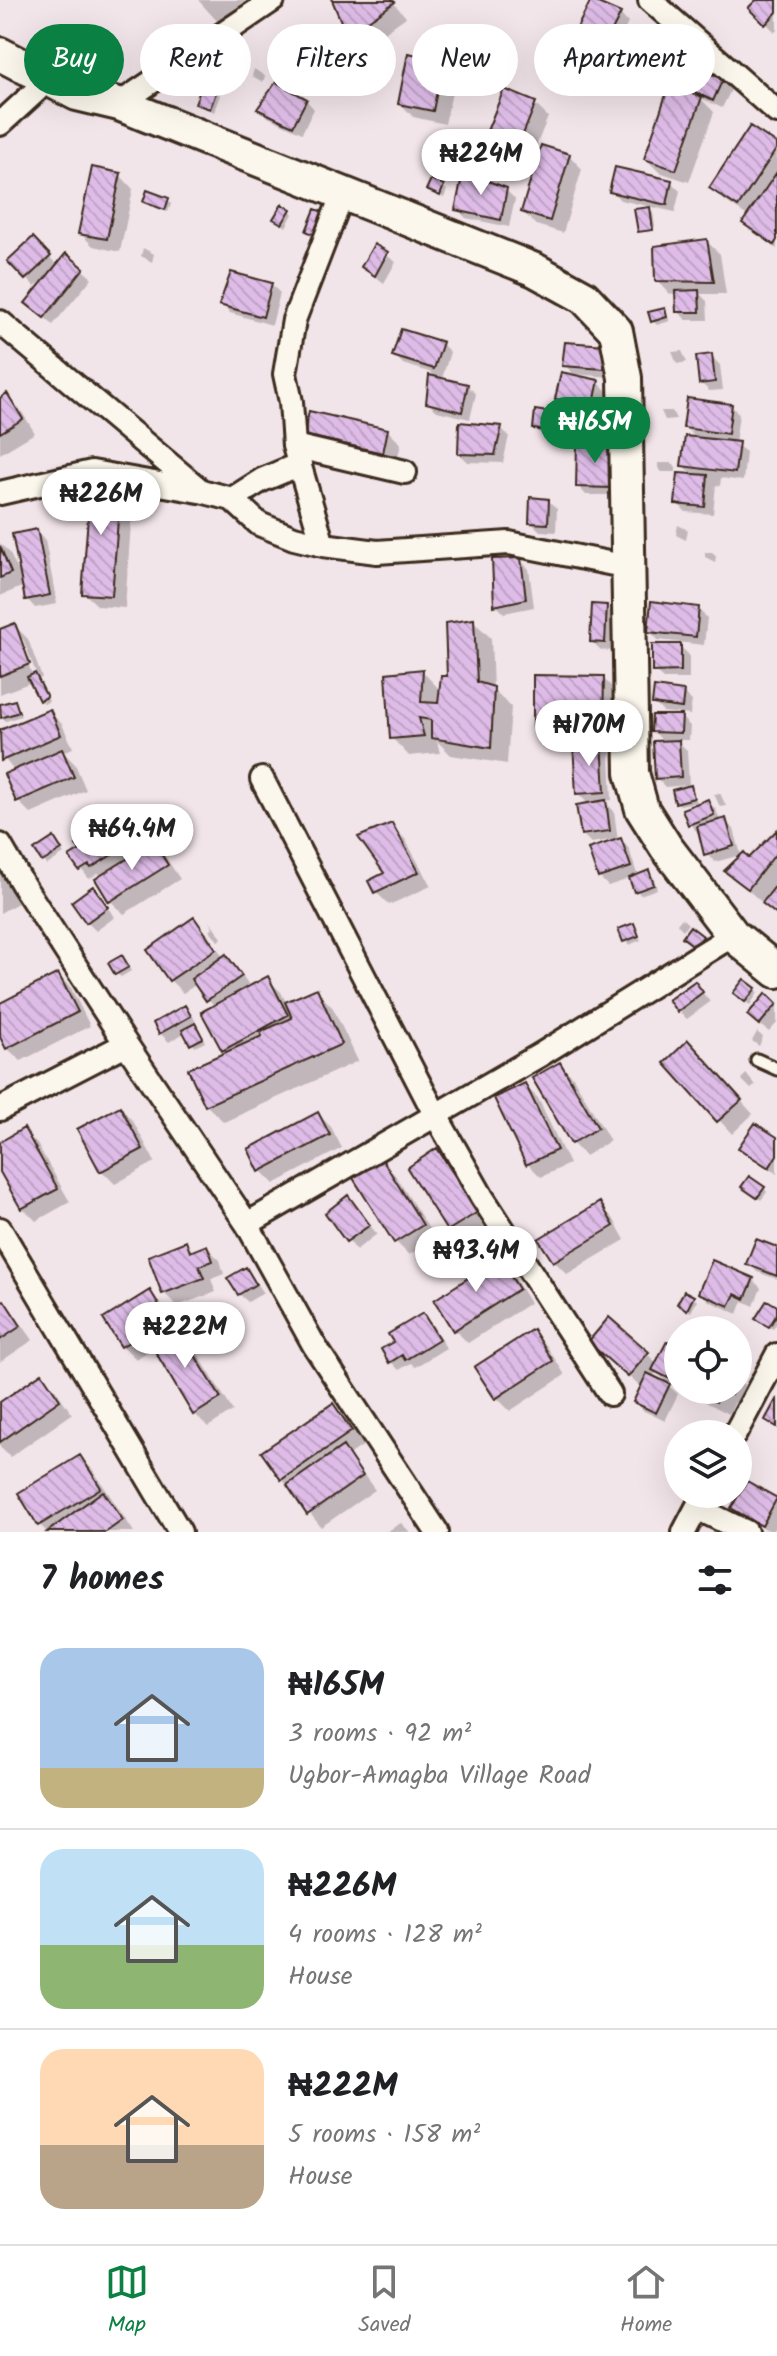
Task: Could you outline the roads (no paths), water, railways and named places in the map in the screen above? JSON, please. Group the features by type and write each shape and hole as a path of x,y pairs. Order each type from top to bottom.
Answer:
{"street":[{"path":"119,104 273,0"},
{"path":"650,0 777,112"},
{"path":"0,54 24,68"},
{"path":"0,124 31,96"},
{"path":"85,96 119,104 535,270 584,297 616,331 625,378 632,773 642,809 666,847 733,935 777,971"},
{"path":"323,545 297,455 285,374 294,320 343,193"},
{"path":"0,322 201,491"},
{"path":"232,499 297,455 405,472"},
{"path":"0,493 92,472 232,499 259,524 323,545 377,552 471,548 509,543 628,567"},
{"path":"262,779 435,1114 482,1197 610,1394"},
{"path":"0,845 126,1044 247,1224 314,1345 437,1532"},
{"path":"247,1224 540,1055 733,935"},
{"path":"0,1109 126,1044"},
{"path":"0,1229 180,1532"},
{"path":"742,1420 777,1355"},
{"path":"684,1532 696,1508"},
{"path":"710,1508 746,1532"}],"lane":[{"path":"757,1060 777,1069"}]}
